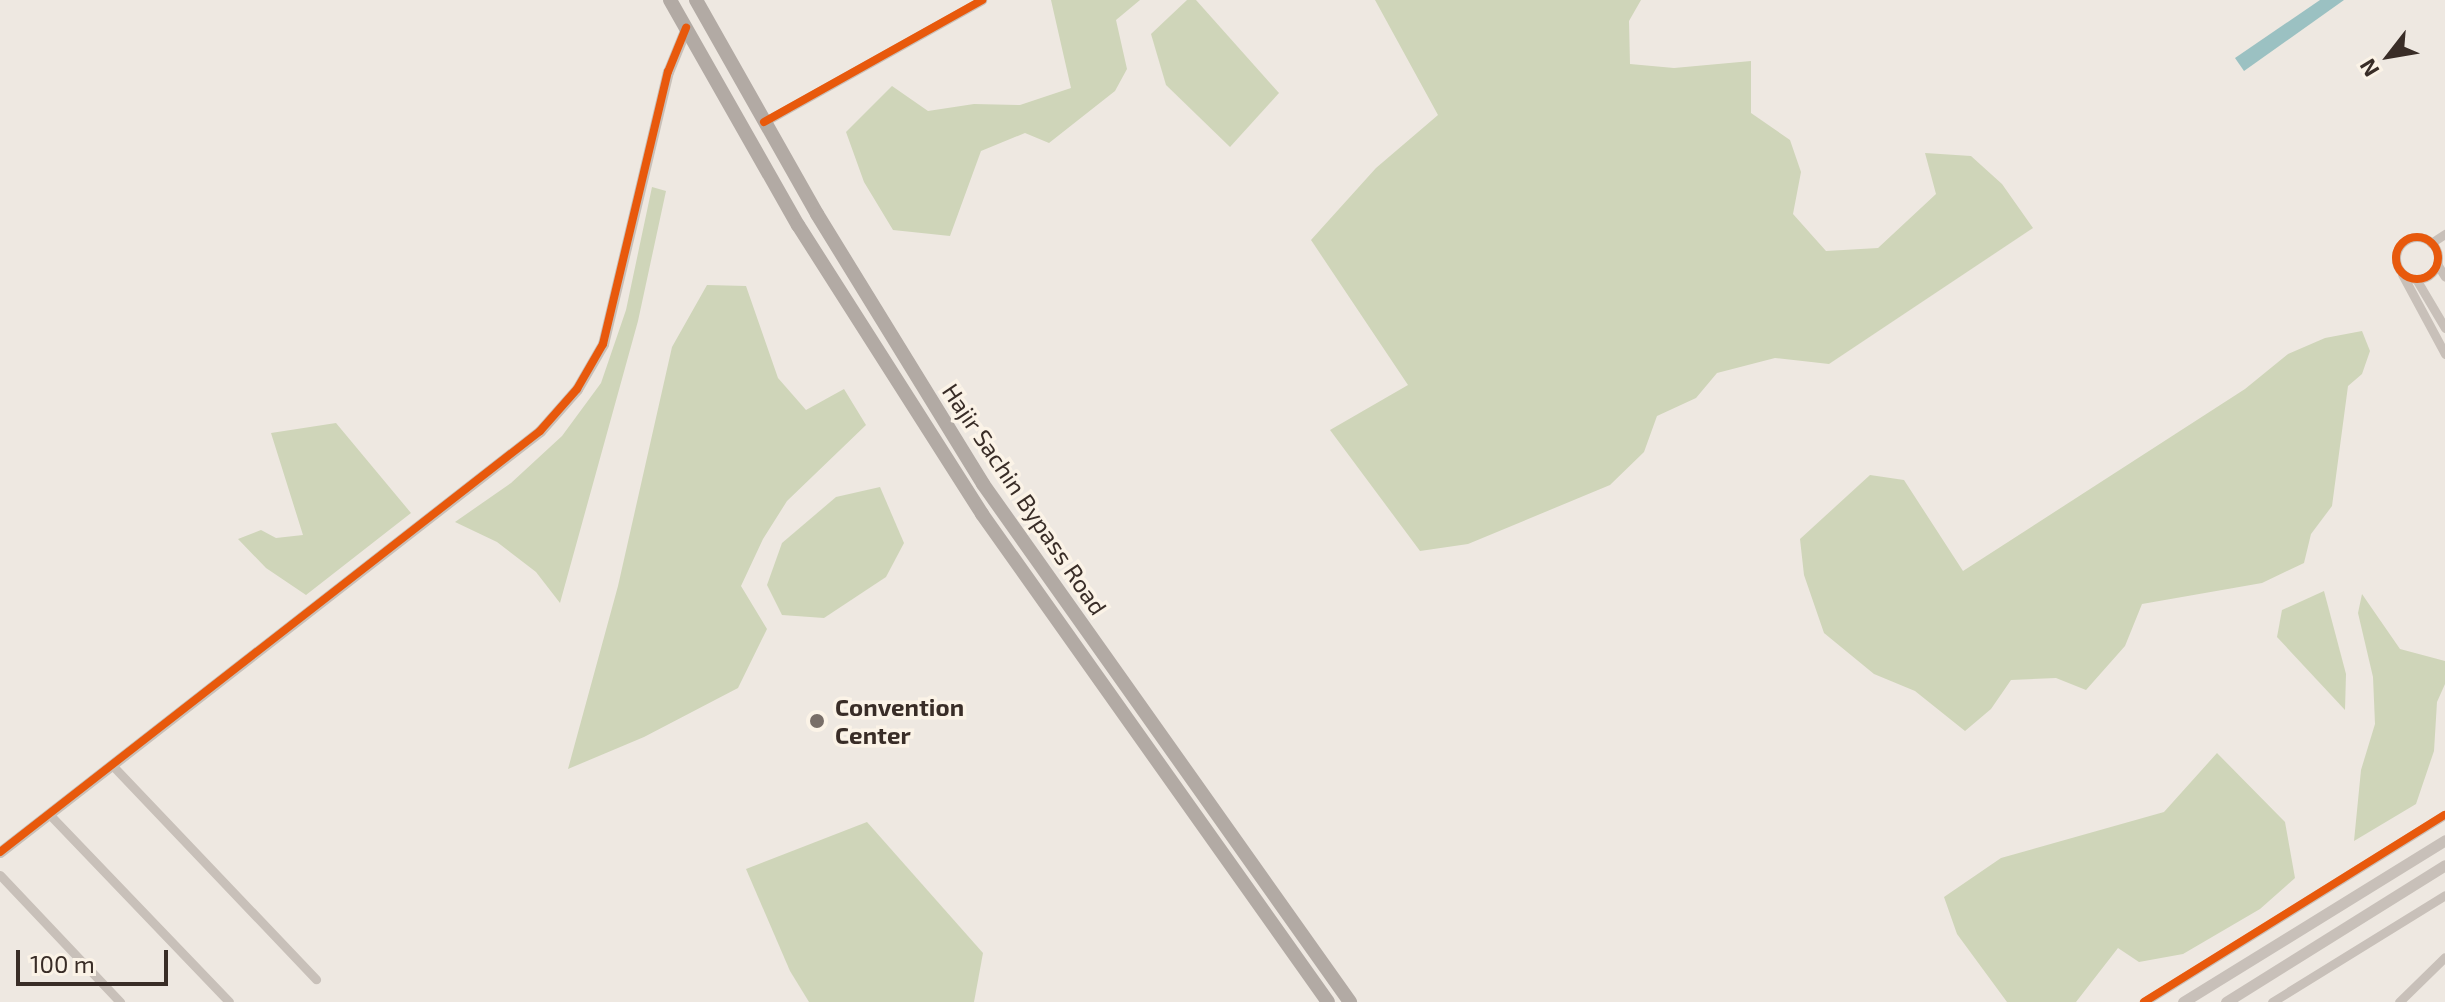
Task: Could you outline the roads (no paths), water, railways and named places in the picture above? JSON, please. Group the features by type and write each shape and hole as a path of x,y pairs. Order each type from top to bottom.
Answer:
{"highway":[{"path":"670,0 798,225 982,514 1328,1002"},
{"name":"Hajir Sachin Bypass Road","path":"696,0 764,122 983,484 1350,1002"}],"street":[{"path":"764,122 982,0"},
{"path":"0,852 540,431 577,389 603,344 668,72 686,28"},
{"path":"2431,243 2445,234"},
{"path":"2445,277 2440,256 2431,243 2414,237 2402,243 2396,255 2402,274 2445,354"},
{"path":"2402,274 2416,279 2429,275 2440,256"},
{"path":"2416,279 2445,328"},
{"path":"112,765 316,979"},
{"path":"49,814 229,1002"},
{"path":"2144,1002 2445,815"},
{"path":"2183,1002 2445,840"},
{"path":"2226,1002 2445,865"},
{"path":"0,875 120,1002"},
{"path":"2272,1002 2445,895"},
{"path":"2399,1002 2445,957"}],"water":[{"path":"2320,0 2344,0 2244,71 2235,58"}],"place":[{"name":"Convention Center","path":"817,721"}]}
